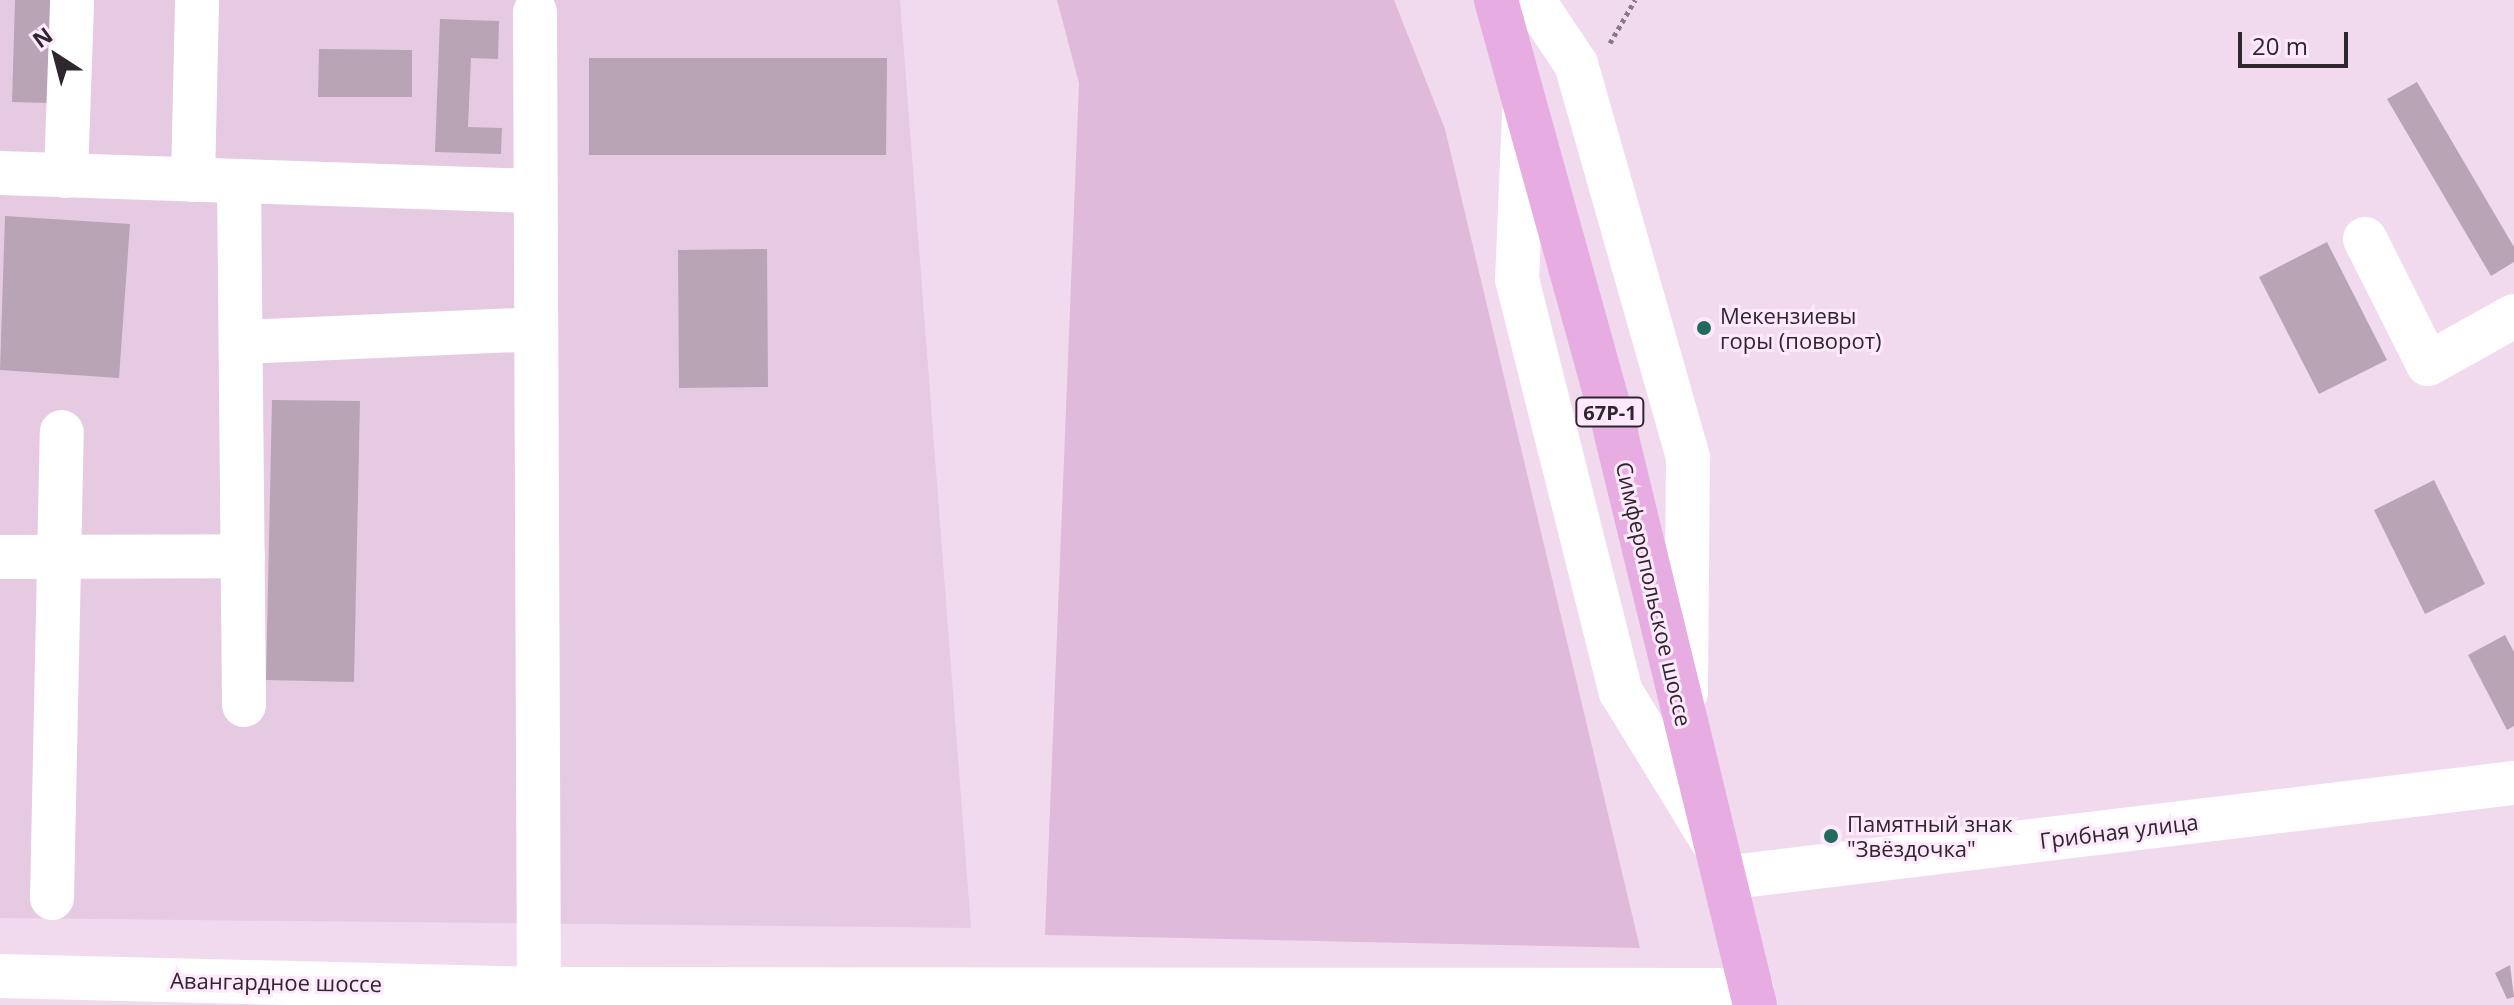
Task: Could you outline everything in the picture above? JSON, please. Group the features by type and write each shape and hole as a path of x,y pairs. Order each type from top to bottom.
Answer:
{"main road":[{"name":"Симферопольское шоссе","path":"1496,0 1525,100 1753,998"}],"street":[{"path":"66,176 72,0"},
{"path":"193,180 197,0"},
{"path":"1533,0 1576,64 1688,458 1686,727"},
{"path":"535,12 539,989"},
{"path":"1525,100 1517,279 1621,692 1721,864"},
{"path":"0,173 535,191"},
{"path":"239,181 243,342 244,705"},
{"path":"2365,239 2428,364 2514,316"},
{"path":"243,342 536,329"},
{"path":"52,898 62,432"},
{"path":"0,557 243,556"},
{"name":"Грибная улица","path":"1721,864 2514,783"},
{"name":"Авангардное шоссе","path":"0,976 934,997 1753,998"}],"shaded area":[{"path":"0,0 900,0 971,928 0,918"},
{"path":"1057,0 1394,0 1445,129 1640,948 1045,935 1079,83"}],"building":[{"path":"15,0 53,0 50,103 12,102"},
{"path":"440,19 499,21 498,59 471,58 468,127 502,128 501,154 435,152"},
{"path":"319,49 412,50 412,97 318,97"},
{"path":"589,58 887,58 886,155 589,155"},
{"path":"2417,82 2514,247 2514,262 2491,276 2387,99"},
{"path":"5,216 130,224 119,378 0,370"},
{"path":"2327,242 2387,360 2319,394 2259,277"},
{"path":"767,249 768,387 679,388 678,250"},
{"path":"272,400 360,401 354,682 266,680"},
{"path":"2434,480 2485,584 2425,614 2374,510"},
{"path":"2505,635 2514,652 2514,726 2507,730 2468,655"},
{"path":"2510,965 2514,997 2507,999 2495,973"}],"place":[{"name":"Мекензиевы горы (поворот)","path":"1704,328"},
{"name":"Памятный знак \"Звёздочка\"","path":"1831,836"}]}
